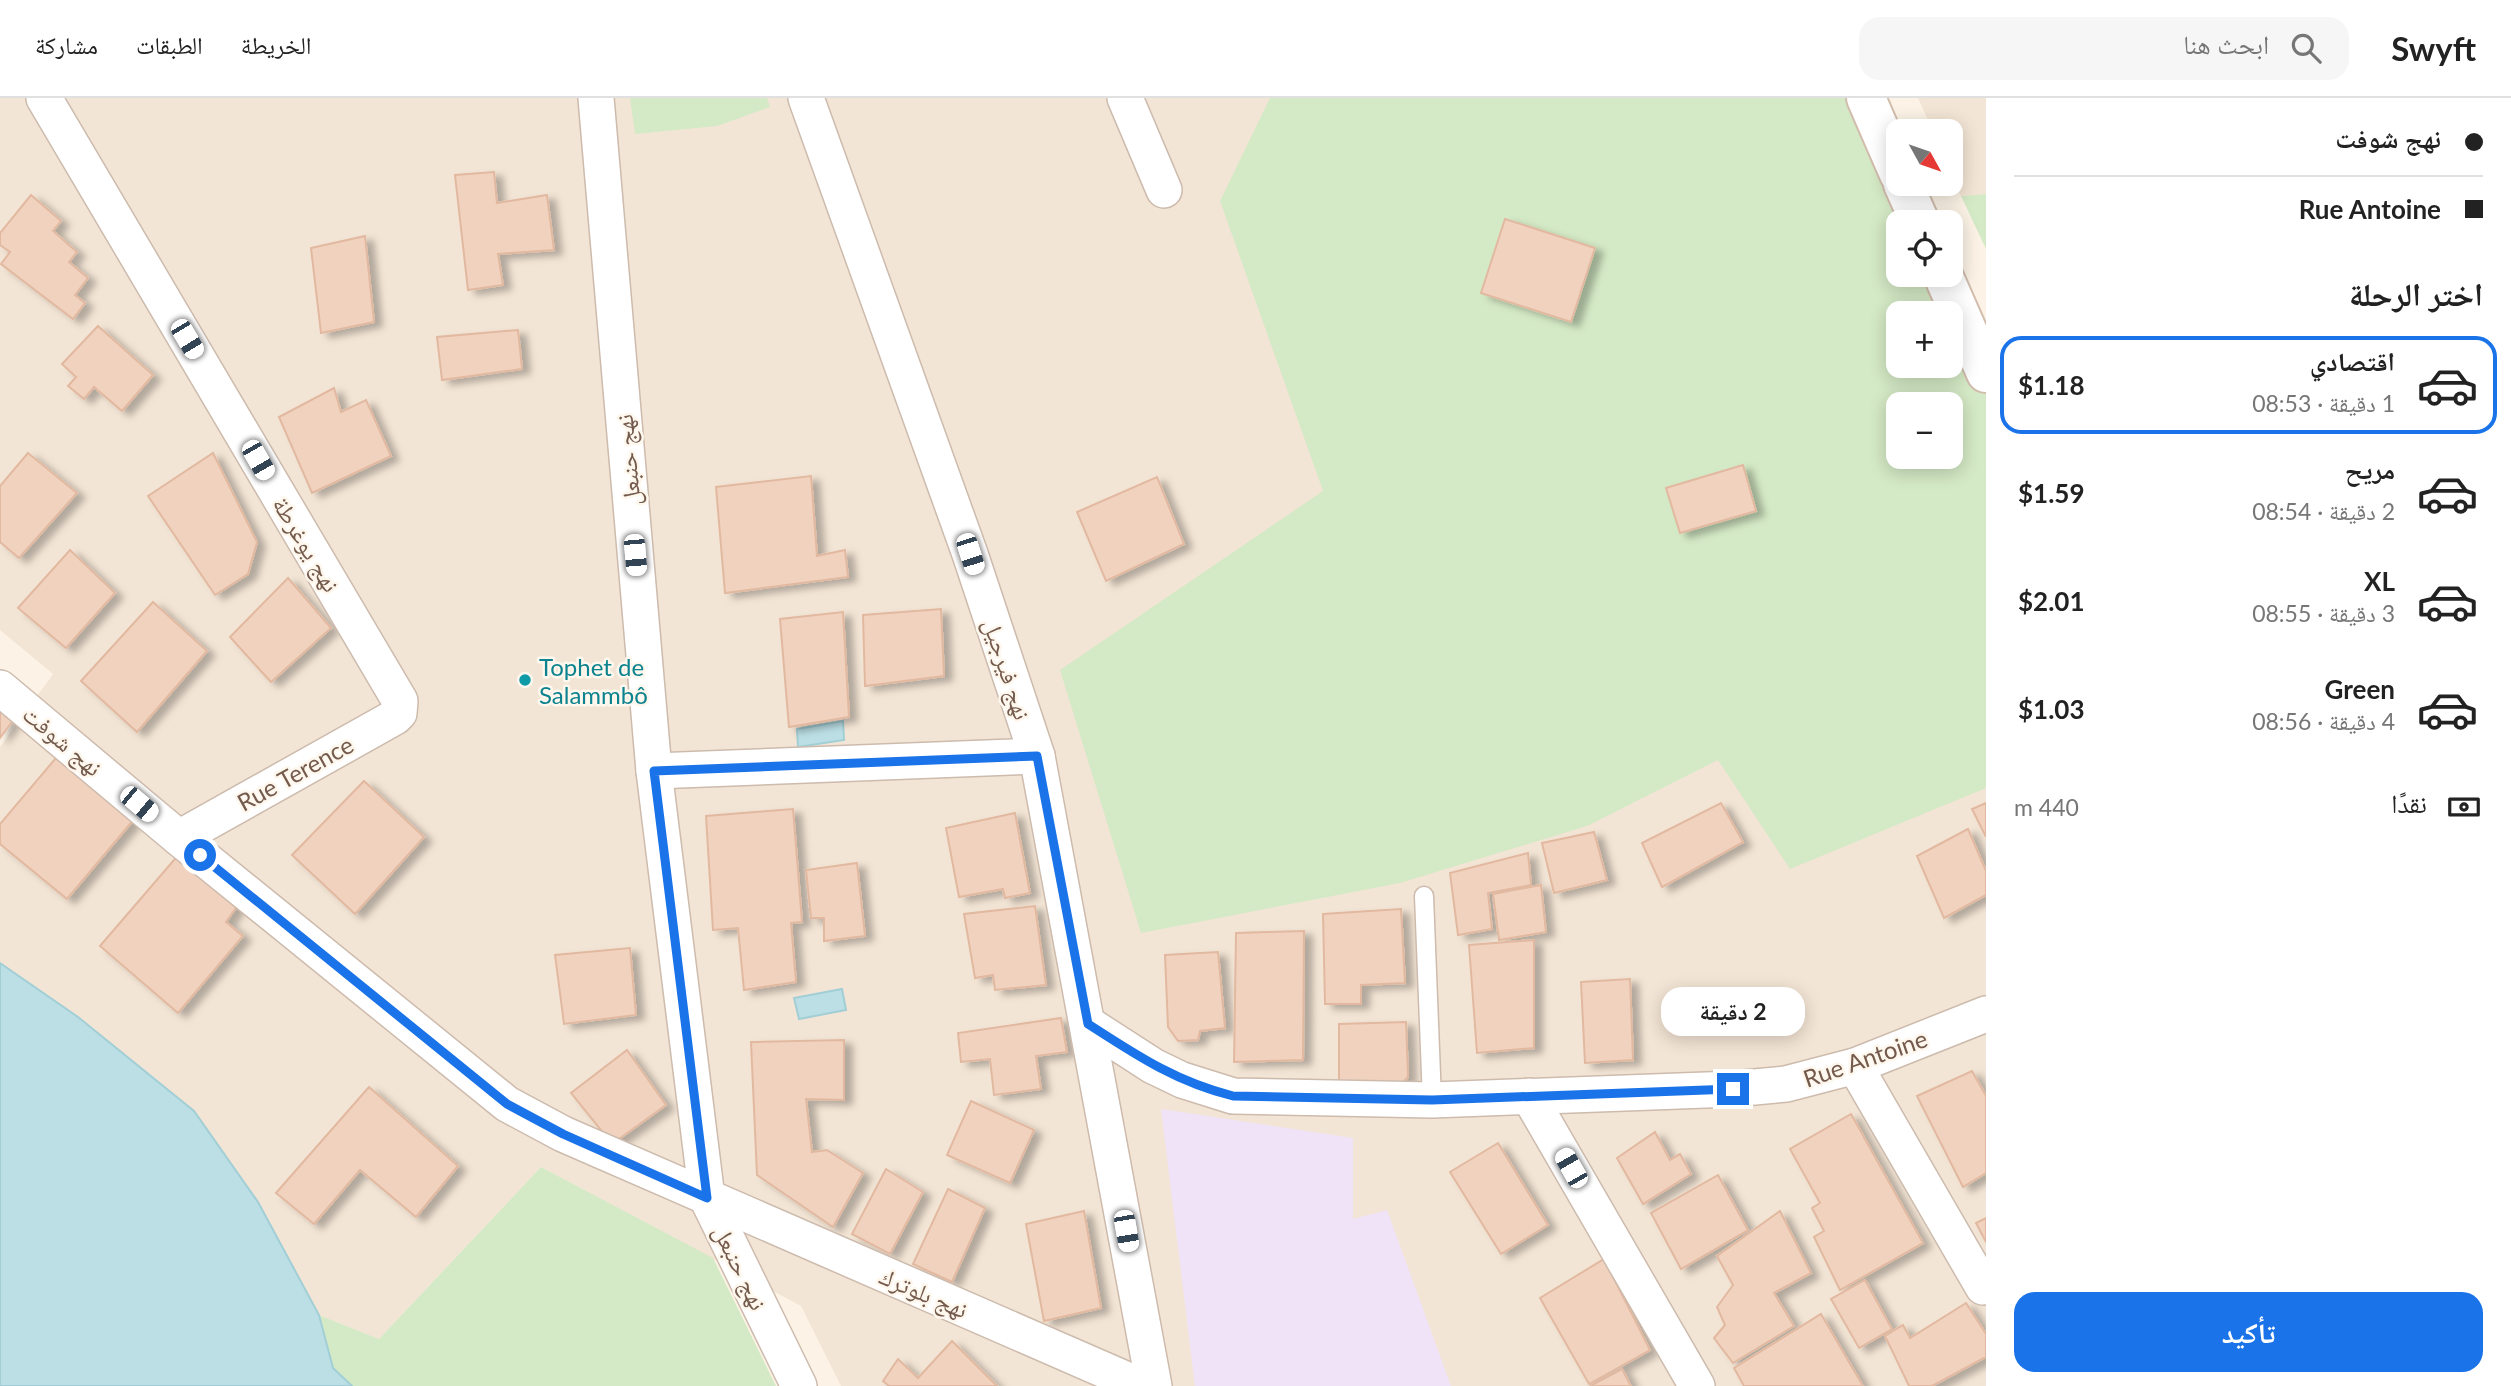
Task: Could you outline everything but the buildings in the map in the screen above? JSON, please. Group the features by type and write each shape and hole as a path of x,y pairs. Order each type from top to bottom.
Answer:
{"main road":[{"path":"1866,98 1886,144"},
{"path":"1948,287 1986,373"}],"street":[{"name":"نهج يوغرطة","path":"44,98 400,701"},
{"name":"نهج حنبعل","path":"596,98 654,771 707,1198 799,1386"},
{"name":"نهج فيرجيل","path":"806,98 970,554 1037,756 1154,1386"},
{"path":"1125,98 1164,190"},
{"name":"نهج شوفت","path":"0,688 179,838 507,1104 563,1134 707,1198"},
{"name":"Rue Terence","path":"179,838 395,717 400,713 400,701"},
{"path":"654,771 1037,756"},
{"name":"Rue Antoine","path":"1088,1024 1153,1066 1182,1080 1233,1096 1432,1100 1733,1089 1786,1084 1855,1066 1986,1014"},
{"path":"1855,1066 1983,1287"},
{"path":"1529,1096 1697,1386"},
{"name":"نهج بلوترك","path":"707,1198 1141,1386"}],"lane":[{"path":"1424,896 1432,1100"}],"shaded area":[{"path":"0,98 1833,98 1886,240 1886,287 1899,287 1899,301 1886,301 1886,378 1957,378 1986,433 1986,1386 841,1386 801,1306 541,1167 379,1339 319,1315 258,1202 194,1111 78,1017 0,963 0,747 53,674 0,630"},
{"path":"1918,98 1986,98 1986,194 1964,196 1964,119 1928,119"},
{"path":"1161,1109 1353,1138 1353,1219 1387,1210 1451,1386 1195,1386"}],"green space":[{"path":"630,98 767,98 770,107 717,126 635,134"},
{"path":"1270,98 1860,98 1886,156 1886,196 1904,196 1911,210 1886,210 1886,287 1944,287 1951,301 1886,301 1886,378 1963,378 1963,328 1986,378 1986,788 1790,869 1718,760 1587,826 1400,883 1141,933 1060,670 1323,491 1220,201"},
{"path":"1986,194 1986,249 1961,196"},
{"path":"541,1167 713,1258 776,1386 352,1386 333,1368 319,1315 379,1339"}],"water":[{"path":"843,721 844,740 798,747 797,729"},
{"path":"0,963 78,1017 194,1111 258,1202 319,1315 333,1368 352,1386 0,1386"},
{"path":"842,989 846,1010 799,1019 794,998"}],"place":[{"name":"Tophet de Salammbô","path":"525,680"}],"route":[{"path":"200,855 507,1104 535,1121 707,1198 654,771 1037,756 1088,1024 1153,1066 1213,1091 1233,1096 1432,1100 1733,1089"}]}
